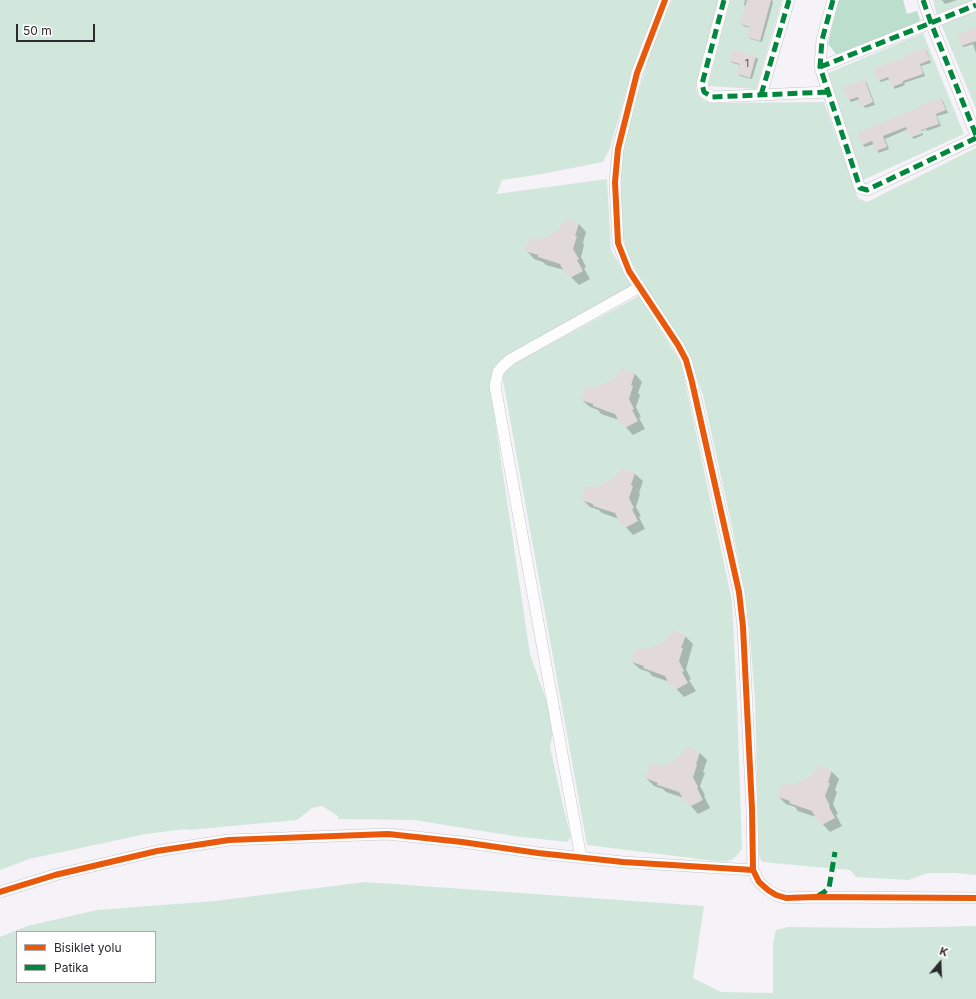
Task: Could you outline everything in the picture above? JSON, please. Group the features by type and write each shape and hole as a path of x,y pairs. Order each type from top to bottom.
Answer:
{"street":[{"path":"665,0 637,72 618,149 614,182 618,243 629,271 678,345 688,367 739,592 743,618 752,809 753,870 759,882 768,890 776,895 786,898 976,898"},
{"path":"724,0 702,84 704,92 712,97 828,92"},
{"path":"762,95 789,0"},
{"path":"833,0 822,40 820,67 860,188 863,190 867,190 976,137 931,23 924,0"},
{"path":"820,67 976,5"},
{"path":"581,858 495,386 498,372 511,359 640,287"},
{"path":"0,892 55,875 157,851 229,840 388,834 581,858 753,870"}],"green space":[{"path":"0,0 659,0 634,63 610,148 603,162 502,180 497,194 607,179 611,250 632,286 524,346 495,366 490,387 530,654 553,719 553,732 550,747 571,837 567,842 514,836 414,820 338,819 338,816 322,806 312,808 297,820 188,830 185,829 146,834 29,859 0,870"},
{"path":"672,0 720,0 696,88 698,95 704,100 712,103 824,102 858,198 867,202 976,148 976,875 928,873 908,880 856,877 850,870 762,862 759,856 755,700 749,624 746,598 732,527 703,395 687,350 661,309 644,287 626,249 622,227 621,171 623,152 649,57"},
{"path":"730,0 782,0 756,89 708,86"},
{"path":"838,0 903,0 907,14 917,11 920,19 918,23 842,56 836,54 828,44"},
{"path":"933,0 974,0 937,15"},
{"path":"976,11 976,109 941,24"},
{"path":"923,33 964,134 863,180 828,73"},
{"path":"639,296 681,363 732,601 742,849 732,860 723,862 587,845 502,375 506,368"},
{"path":"365,882 704,906 693,978 721,992 773,993 773,943 776,930 788,927 877,928 976,926 976,999 0,999 0,937 27,926 97,910 215,901"}],"building":[{"path":"747,0 771,0 760,41 747,37 750,27 740,24"},
{"path":"976,28 976,41 961,46 957,34"},
{"path":"925,48 930,60 920,64 923,74 903,81 903,83 892,87 888,77 878,81 874,68 904,58 904,55"},
{"path":"733,49 756,56 750,78 737,74 740,64 729,61"},
{"path":"865,80 873,102 862,107 858,97 848,100 843,87"},
{"path":"941,98 946,110 936,114 939,124 921,130 922,132 910,137 906,127 883,136 887,147 876,151 872,141 862,145 857,133 920,107 920,105"},
{"path":"565,219 579,223 573,249 579,259 577,260 583,271 570,278 567,273 565,274 560,264 525,251 530,237 542,239 559,229"},
{"path":"621,368 635,373 629,399 634,409 632,410 638,421 625,428 622,423 620,424 615,414 581,400 586,386 591,388 592,386 597,387 615,378 617,373 619,374"},
{"path":"621,468 635,473 629,498 634,508 632,509 638,521 625,528 622,522 620,523 615,513 593,506 593,504 581,500 586,486 592,488 592,486 597,487 615,478 617,473 619,474"},
{"path":"672,630 686,635 681,648 683,648 679,661 684,671 682,672 688,683 675,690 672,685 670,686 665,676 643,668 644,666 631,662 636,648 648,650 666,640 667,635 670,636"},
{"path":"686,747 700,752 693,777 703,800 689,807 687,801 685,802 679,792 657,785 658,783 645,778 650,764 662,766 680,757 682,752 684,753"},
{"path":"818,765 832,770 828,783 830,783 825,796 835,818 822,825 819,820 817,821 812,811 789,803 790,801 778,797 782,783 794,785 812,775 814,770 816,771"}],"marked path":[{"path":"724,0 702,84 704,92 712,97 828,92"},
{"path":"761,95 789,0"},
{"path":"833,0 822,40 820,67 860,188 867,190 976,138"},
{"path":"923,0 976,135"},
{"path":"820,67 976,5"},
{"path":"818,896 829,888 835,852"}],"cycle path":[{"path":"665,0 637,73 618,149 615,182 618,243 629,271 678,345 686,360 739,592 743,627 752,809 753,870"},
{"path":"0,892 55,875 157,851 229,840 388,834 623,862 753,870 759,882 768,890 776,895 786,898 976,898"}]}
